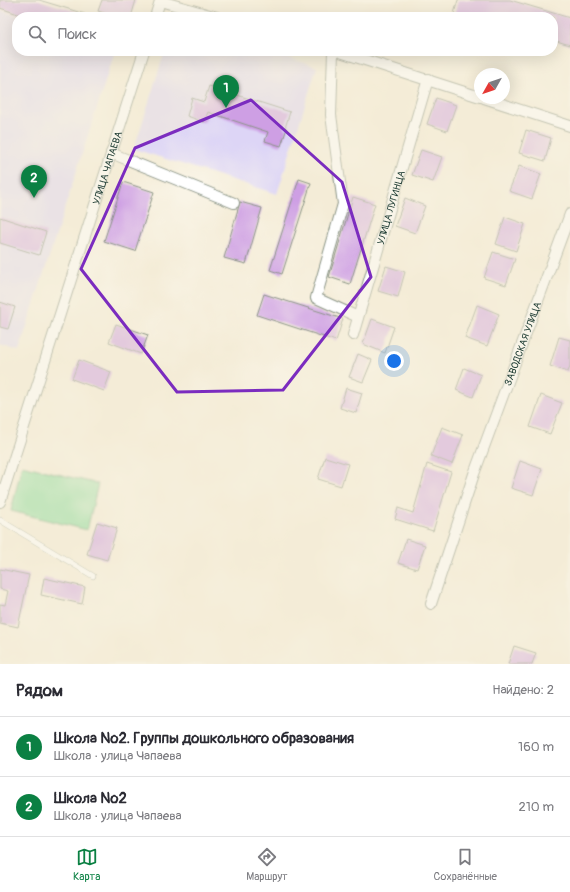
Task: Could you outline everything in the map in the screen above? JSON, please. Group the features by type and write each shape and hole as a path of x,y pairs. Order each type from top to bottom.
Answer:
{"street":[{"path":"156,12 160,0 200,12"},
{"name":"УЛИЦА ЧАПАЕВА","path":"0,502 68,284 142,56"},
{"path":"333,56 331,115 343,204 316,298 358,317"},
{"path":"353,56 474,94"},
{"name":"УЛИЦА ЛУГИНЦА","path":"353,335 428,79"},
{"path":"502,104 570,126"},
{"path":"111,153 234,203"},
{"name":"ЗАВОДСКАЯ УЛИЦА","path":"431,604 474,474 570,214"}],"lane":[{"path":"0,520 93,576"}],"highlighted area":[{"path":"251,100 342,182 371,277 283,390 177,392 81,269 135,148"}],"shaded area":[{"path":"0,10 12,14 12,56 113,56 19,351 0,345"},
{"path":"163,56 283,56 317,67 277,194 134,149"}],"green space":[{"path":"22,465 98,484 87,530 11,511"}],"building":[{"path":"0,0 39,0 78,12 12,12 0,8"},
{"path":"102,0 136,0 132,12 98,11"},
{"path":"458,0 510,0 550,12 454,12"},
{"path":"558,14 570,18 570,45 558,41"},
{"path":"209,86 290,112 281,146 265,141 268,132 208,112 204,122 187,116 192,98 204,102"},
{"path":"436,98 456,105 447,131 427,124"},
{"path":"526,130 551,138 545,161 519,153"},
{"path":"421,150 442,157 433,182 412,175"},
{"path":"519,166 541,174 532,199 509,191"},
{"path":"299,179 311,183 282,274 270,270"},
{"path":"123,182 154,192 135,251 104,241"},
{"path":"353,197 375,204 350,284 329,277"},
{"path":"405,198 425,206 415,233 395,226"},
{"path":"240,202 262,208 246,264 224,258"},
{"path":"0,217 46,232 39,255 0,243"},
{"path":"505,217 525,224 516,251 496,244"},
{"path":"493,252 515,259 506,285 484,278"},
{"path":"386,266 405,272 398,297 378,291"},
{"path":"264,294 343,319 336,341 257,315"},
{"path":"0,302 15,307 8,329 0,327"},
{"path":"477,305 499,314 487,346 465,338"},
{"path":"372,319 394,327 385,353 363,344"},
{"path":"116,324 148,335 141,354 109,342"},
{"path":"559,337 570,340 570,366 568,372 550,366"},
{"path":"358,354 372,360 363,382 349,377"},
{"path":"79,360 111,372 104,391 72,379"},
{"path":"464,368 481,375 473,397 456,390"},
{"path":"346,388 362,393 356,413 340,408"},
{"path":"541,395 562,403 550,434 530,427"},
{"path":"442,427 463,435 452,464 431,456"},
{"path":"325,457 348,464 341,486 318,479"},
{"path":"520,461 542,469 533,495 511,488"},
{"path":"427,464 451,472 433,531 395,519 398,508 413,513"},
{"path":"97,522 117,528 107,560 87,554"},
{"path":"406,539 425,545 417,569 398,563"},
{"path":"0,569 29,575 18,627 0,623 0,604 5,605 8,591 0,589"},
{"path":"44,578 85,587 82,604 41,595"},
{"path":"514,646 536,653 532,664 508,664"}],"place":[{"name":"Школа №2. Группы дошкольного образования","path":"226,108"},
{"name":"Школа №2","path":"34,198"}]}
